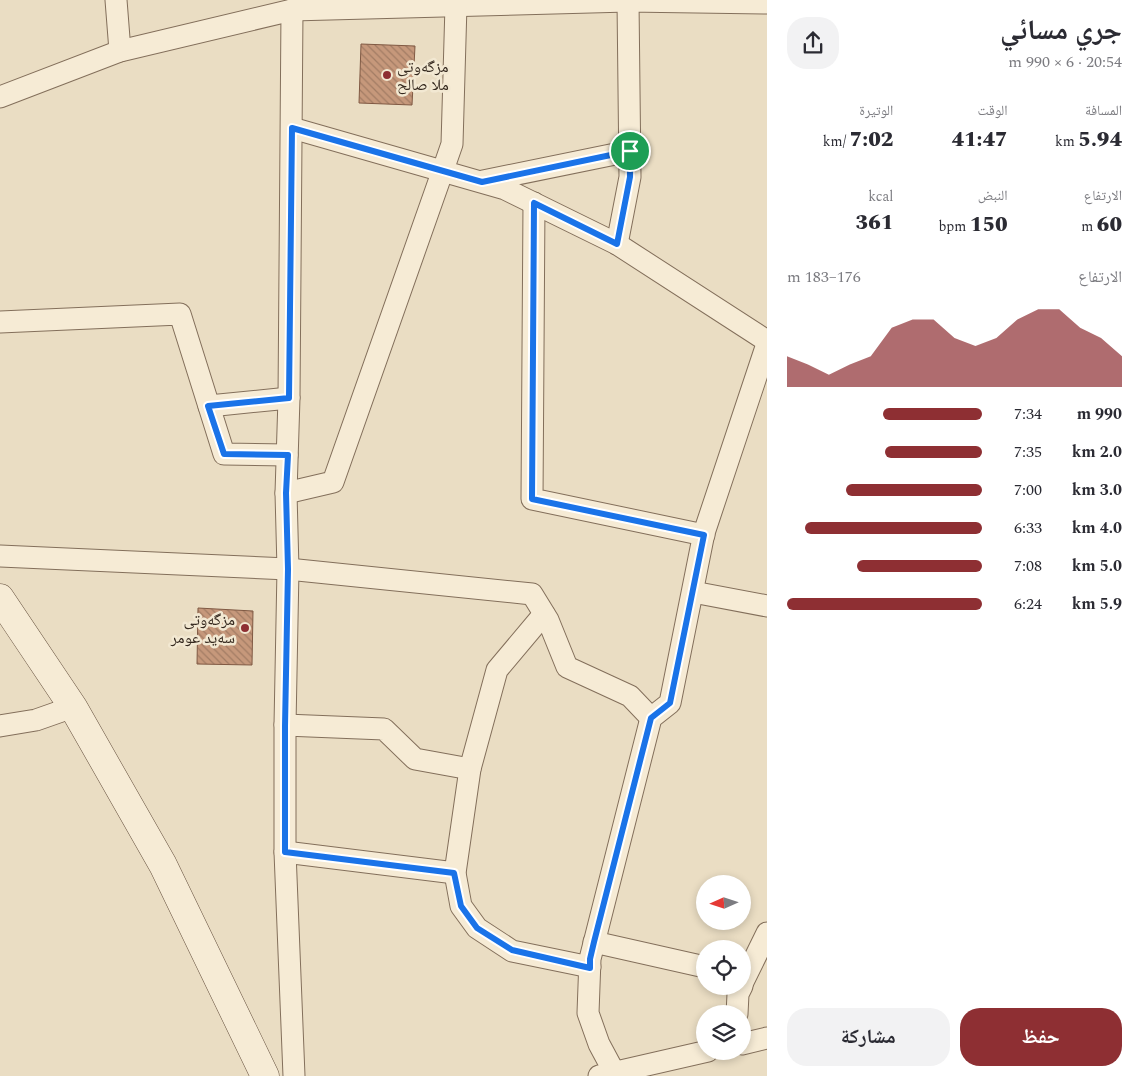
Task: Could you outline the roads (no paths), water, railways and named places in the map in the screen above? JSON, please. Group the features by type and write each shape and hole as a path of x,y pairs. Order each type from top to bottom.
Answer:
{"street":[{"path":"116,0 120,51"},
{"path":"0,97 120,51 292,10 409,4 456,6 572,1 767,2"},
{"path":"617,244 630,177 628,1"},
{"path":"286,493 333,482 443,170 452,144 456,6"},
{"path":"292,10 289,398 286,493 288,569 285,852 294,1076"},
{"path":"292,128 505,189 617,244 767,343 704,535 670,703 651,718 590,959 588,1013 609,1075 696,1054"},
{"path":"482,182 630,151"},
{"path":"534,203 532,499 704,535"},
{"path":"0,322 180,314 224,454 288,455"},
{"path":"208,406 289,398"},
{"path":"0,556 288,569 532,594 548,620 567,667 630,696 651,718"},
{"path":"693,592 767,606"},
{"path":"0,598 72,707 163,865 265,1076"},
{"path":"544,614 497,670 470,769 454,873 461,906 477,928 512,950 590,968"},
{"path":"0,726 36,720 72,707"},
{"path":"285,726 384,729 415,759 470,769"},
{"path":"285,852 454,873"},
{"path":"751,965 767,933"},
{"path":"594,942 696,965"},
{"path":"751,1042 767,1038"}],"place":[{"name":"مزگه‌وتی ملا صالح","path":"387,75"},
{"name":"مزگەوتی سەید عومر","path":"245,628"}]}
